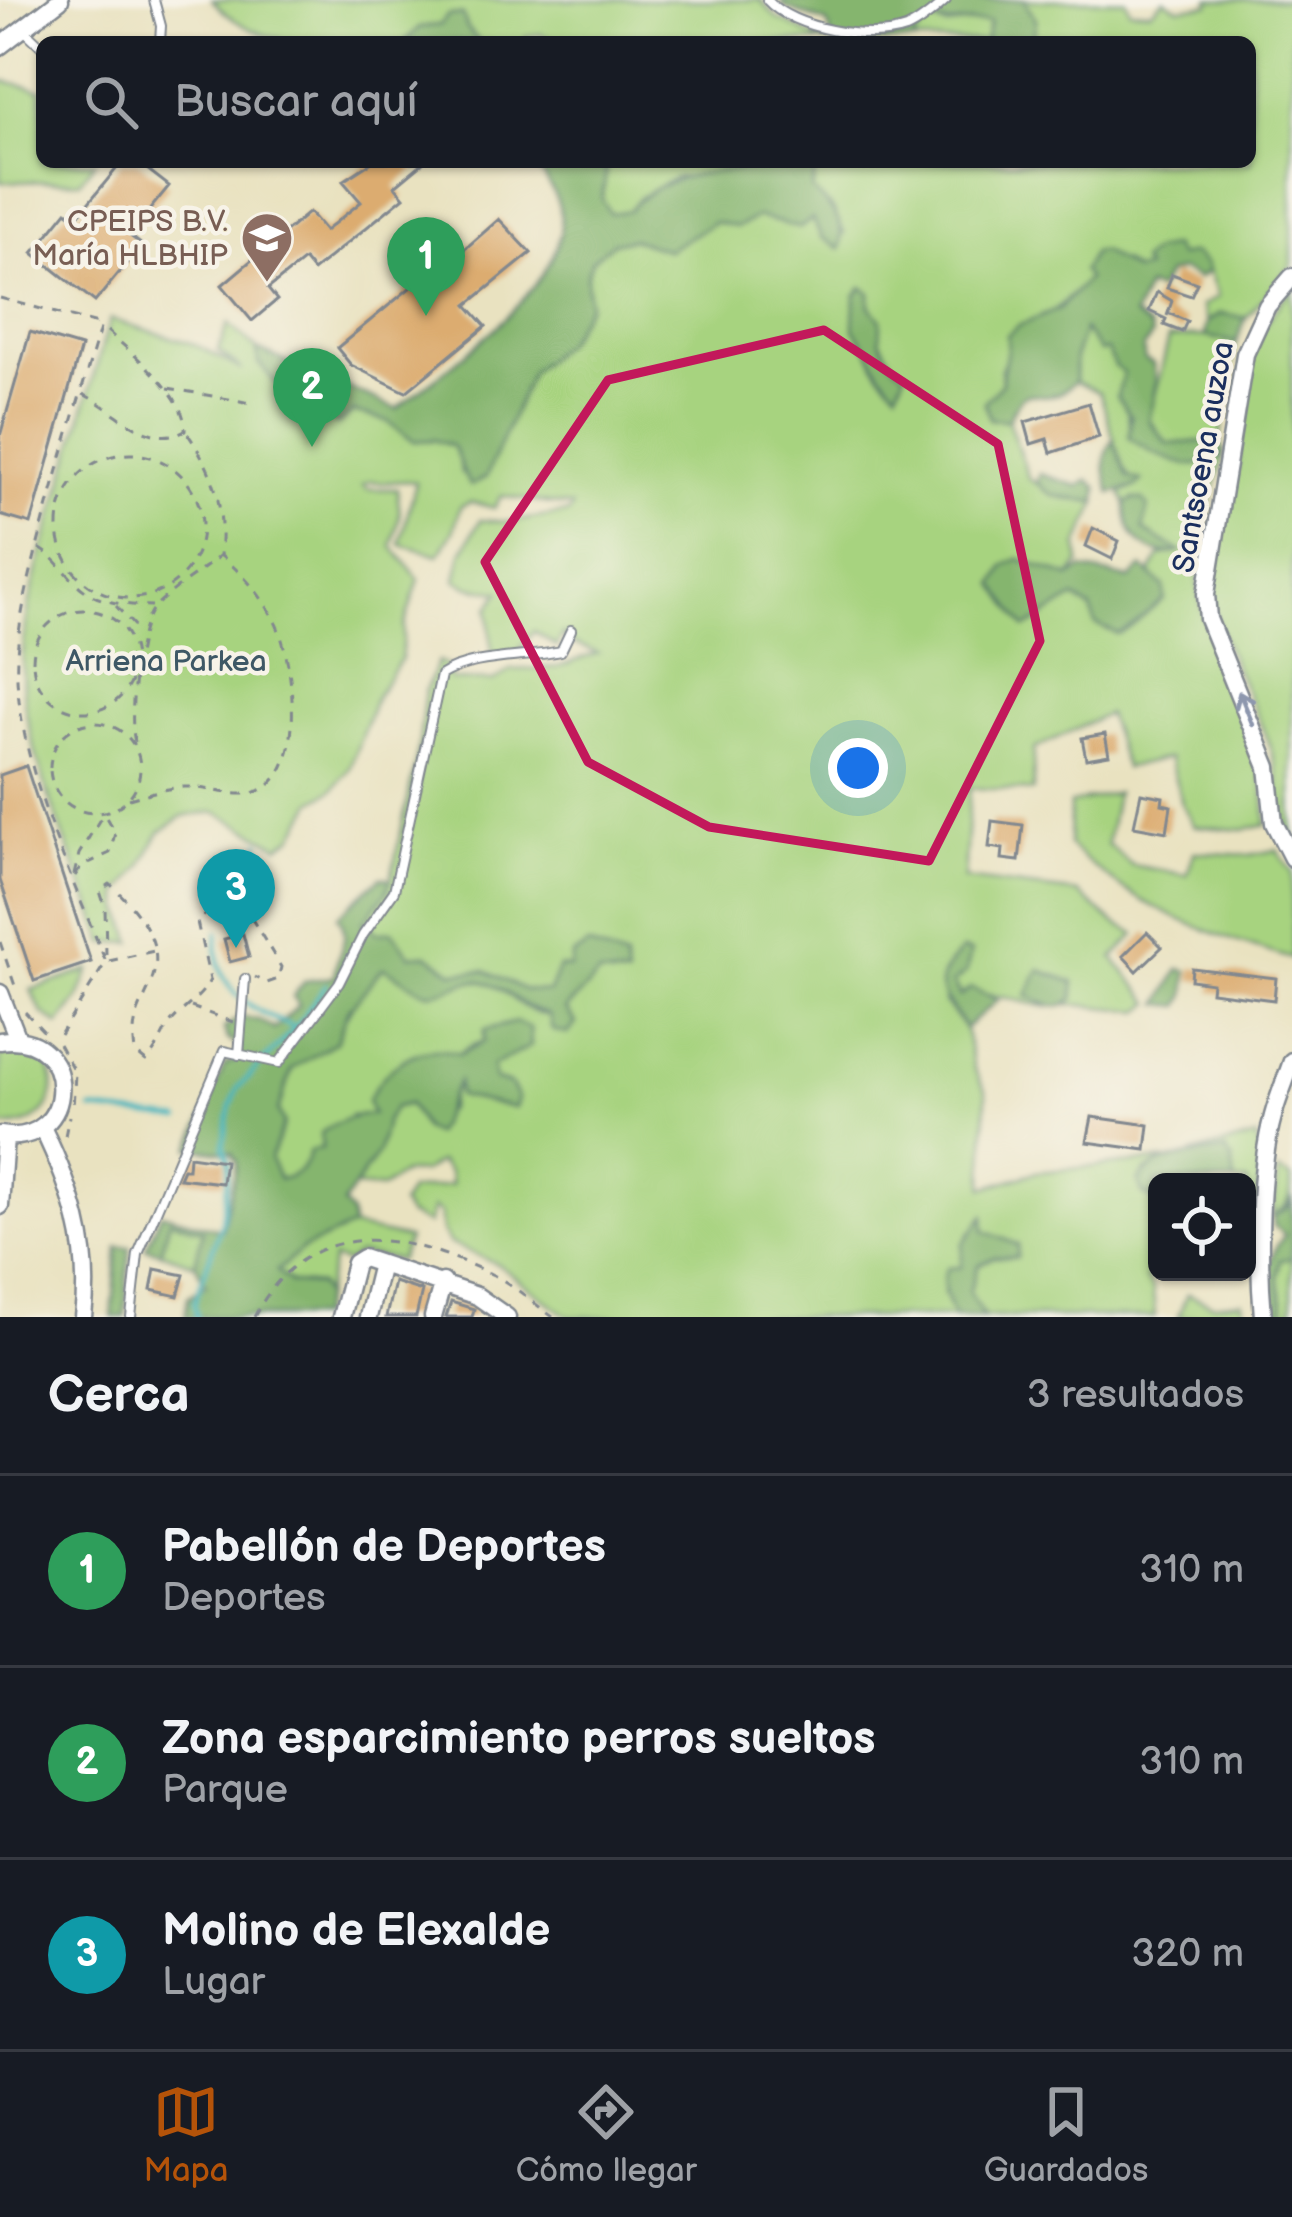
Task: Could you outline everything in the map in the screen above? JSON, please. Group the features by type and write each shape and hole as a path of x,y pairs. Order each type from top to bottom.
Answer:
{"street":[{"path":"0,46 60,0"},
{"name":"Santsoena auzoa","path":"1292,277 1268,306 1245,354 1206,594 1208,620 1268,767 1274,823 1292,858"},
{"path":"0,993 9,1040 34,1044 57,1067 60,1100 42,1127 31,1134 3,1136 0,1206"},
{"path":"1263,1317 1259,1272 1272,1120 1292,1061"},
{"path":"1254,1129 1272,1120"},
{"path":"42,1127 80,1220 87,1266 83,1317"},
{"path":"341,1317 355,1262 363,1258 443,1282 477,1296 505,1316"},
{"path":"368,1317 381,1264"},
{"path":"434,1317 443,1282"}],"lane":[{"path":"154,0 160,36"},
{"path":"767,0 776,10 814,28 878,34 906,28 946,0"},
{"path":"22,28 36,41"},
{"path":"131,1317 138,1254 224,1052 279,1064 339,983 363,935 394,891 441,675 460,663 517,660 561,651 571,630"},
{"path":"239,1055 245,979"}],"path":[{"path":"0,298 100,325 166,388 186,415 185,430 216,483 224,518 220,555 157,606 140,632 129,721 140,761 129,799"},
{"path":"100,325 38,547 20,639 17,688 32,763 106,962"},
{"path":"166,388 250,403"},
{"path":"81,393 150,436 170,439 185,430"},
{"path":"134,454 154,458 186,479 196,495 202,532 198,551 176,581 160,592 123,597 104,593 72,569 63,551 58,531 66,492 95,463 134,454"},
{"path":"38,547 52,554 80,587 115,605 140,632"},
{"path":"140,761 125,734 112,726 83,724 58,742 50,771 62,798 74,808 103,812 129,799 182,787 241,794 259,791 274,781 283,766 292,716 286,654 264,602 220,555"},
{"path":"115,605 157,606"},
{"path":"88,610 101,614 124,629 134,647 132,680 124,693 98,710 68,709 41,689 32,659 35,645 42,632 65,614 88,610"},
{"path":"73,878 103,812"},
{"path":"73,878 82,866 110,854 115,833 103,812"},
{"path":"60,1035 106,962 105,907 100,891 110,884 132,904 154,952 155,968 132,1030 135,1052 146,1061 156,1052 167,1028 202,996 210,980 197,922 209,911 247,910 281,967 278,979 267,983 248,970 245,979"},
{"path":"106,962 154,952"},
{"path":"189,1006 243,1026"}],"highlighted area":[{"path":"824,330 998,444 1040,641 929,861 709,827 588,762 485,562 608,380"}],"green space":[{"path":"212,0 760,0 777,18 812,36 474,36 463,15 448,15 440,25 420,27 410,36 270,36 232,18"},
{"path":"781,0 1024,0 1036,20 1034,36 986,36 990,22 931,21 914,36 832,36 827,23 784,7"},
{"name":"Arriena Parkea","path":"1024,0 1126,0 1130,10 1151,11 1164,0 1179,8 1210,5 1209,0 1292,0 1292,265 1246,318 1221,313 1207,322 1202,306 1218,297 1206,264 1134,271 1111,260 1010,350 1001,369 1002,383 984,402 990,419 1008,420 1029,479 1064,499 1097,502 1078,546 1080,563 1070,577 1019,559 1005,566 995,585 1026,628 1074,598 1091,609 1147,610 1163,587 1150,573 1160,556 1179,552 1143,530 1134,499 1126,503 1121,493 1136,487 1118,453 1099,392 1075,382 1075,355 1083,329 1124,373 1130,438 1176,462 1201,464 1224,453 1201,545 1200,600 1259,767 1266,825 1243,830 1194,826 1169,758 1125,768 1107,714 1034,749 1033,791 970,788 964,879 1078,893 1114,923 1136,934 1113,958 1152,1003 1141,1011 1068,1004 1074,997 1074,982 1040,970 1028,995 1050,1007 994,996 961,996 953,983 962,950 944,1002 965,1028 974,1069 986,1092 984,1188 1036,1172 1167,1160 1145,1172 1146,1278 1153,1290 1155,1317 984,1317 969,1293 978,1265 995,1257 1016,1257 1018,1245 983,1231 984,1219 969,1234 961,1267 946,1284 944,1293 954,1317 569,1317 497,1264 449,1243 440,1213 433,1208 428,1224 408,1215 401,1205 409,1191 451,1185 449,1173 439,1162 423,1172 403,1173 381,1189 355,1187 378,1152 395,1107 409,1104 424,1129 449,1109 460,1080 478,1097 515,1108 518,1098 510,1084 495,1080 484,1041 470,1046 373,1115 350,1116 294,1177 279,1179 270,1160 284,1123 278,1111 292,1069 337,1032 364,985 383,967 433,992 467,981 489,983 544,1015 565,1009 599,975 626,977 625,960 588,946 549,992 525,990 485,971 453,972 427,954 410,955 392,931 377,933 362,922 386,893 391,879 419,745 425,691 438,661 449,667 451,680 494,681 511,670 559,667 598,653 569,642 563,634 557,647 534,631 515,655 492,655 489,608 500,592 456,580 462,553 480,520 509,522 569,513 572,507 501,496 494,508 471,502 460,507 439,555 400,544 416,482 363,485 397,489 400,515 392,546 419,579 404,626 401,659 376,696 350,768 334,789 313,802 293,837 279,846 216,812 183,816 160,832 120,893 133,942 105,943 34,747 23,689 23,659 37,571 110,319 194,344 242,370 218,351 228,324 257,349 258,362 292,389 310,390 338,424 353,411 387,421 413,441 453,446 461,473 486,477 531,372 566,341 589,303 586,279 592,260 614,242 633,239 667,250 716,221 737,227 758,217 800,227 812,219 822,238 844,233 832,208 812,190 816,168 1256,168 1256,36 1034,36 1036,20","holes":["870,306 892,370 897,389 874,362"]},
{"path":"448,15 463,15 474,36 410,36 420,27 440,25"},
{"path":"931,21 947,26 990,21 986,36 915,36"},
{"path":"0,83 36,89 36,168 90,168 80,181 0,182"},
{"path":"537,168 607,168 602,199 610,213 629,211 656,188 693,176 816,168 812,190 831,209 842,239 840,249 822,238 812,219 800,228 758,217 737,227 715,222 667,250 632,239 614,242 592,260 586,279 589,303 566,341 531,372 486,477 471,486 452,446 434,440 413,441 387,421 353,412 338,424 319,417 318,402 310,391 275,383 258,362 257,349 397,409 498,326 543,274 556,247 561,221 552,190"},
{"path":"577,168 769,168 676,177 639,198 629,211 609,214 602,200 603,182"},
{"path":"1172,246 1178,256 1193,253 1208,272 1198,278 1181,270 1167,274 1158,290 1147,287 1134,316 1150,328 1152,336 1143,348 1145,360 1153,364 1156,382 1149,421 1168,444 1220,440 1224,453 1213,461 1189,465 1129,438 1131,417 1117,396 1124,373 1084,330 1075,355 1075,382 1057,394 1024,396 1008,420 990,419 984,402 1002,383 1007,335 1059,309 1087,279 1082,271 1093,252 1103,252 1134,271 1145,269 1141,261 1153,251"},
{"path":"862,287 870,292 870,306 881,320 880,339 893,364 905,373 897,390 854,329 855,296"},
{"path":"1292,288 1292,840 1268,743 1218,623 1213,582 1238,460 1250,364 1265,325"},
{"path":"1221,313 1246,318 1236,343 1205,336 1207,322"},
{"path":"1205,336 1236,343 1220,440 1168,444 1149,420 1169,338"},
{"path":"1113,440 1128,477 1142,481 1111,493 1105,466"},
{"path":"1040,474 1079,486 1089,480 1098,488 1097,502 1049,493 1037,481"},
{"path":"1134,499 1148,507 1143,530 1181,552 1158,552 1140,543 1127,516 1126,503"},
{"path":"1019,559 1070,577 1082,569 1130,579 1142,567 1164,587 1164,600 1118,634 1095,624 1091,609 1074,598 1026,628 995,585 1005,566"},
{"path":"1116,793 1107,844 1132,865 1187,875 1194,852 1249,855 1277,850 1292,872 1292,959 1173,916 1119,886 1069,845 1070,804"},
{"path":"381,877 391,879 386,893 363,922 377,933 392,931 410,955 427,954 453,972 485,971 525,990 549,992 559,967 570,968 572,956 588,945 625,960 627,977 599,975 565,1009 576,1023 568,1034 552,1030 549,1015 482,981 428,992 383,968 349,1007 336,1042 292,1069 278,1111 284,1123 270,1159 279,1179 295,1174 310,1151 322,1148 321,1133 346,1119 373,1114 367,1101 384,1076 405,1059 431,1050 460,1054 484,1041 484,1030 516,1022 530,1028 531,1046 492,1066 495,1080 510,1084 518,1098 515,1108 458,1096 458,1082 434,1134 424,1129 409,1104 395,1107 378,1152 343,1204 351,1214 352,1227 304,1248 277,1271 291,1283 319,1285 324,1296 319,1317 185,1317 188,1297 206,1285 195,1264 203,1230 170,1220 160,1252 146,1248 161,1213 222,1230 237,1162 232,1153 191,1148 225,1064 235,1061 240,1048 227,1038 224,1028 240,1017 274,1029 299,1005 293,996 305,981 334,977 344,939 338,916"},
{"path":"962,950 971,952 966,973 953,983 960,996 971,988 998,1000 965,1028 945,997 941,981"},
{"path":"1179,969 1188,971 1186,995 1180,1006 1160,1004"},
{"path":"90,970 79,998 59,1025 42,1013 31,990"},
{"path":"1039,970 1074,982 1074,998 1057,1006 1027,995"},
{"path":"24,1045 47,1064 52,1077 50,1101 36,1118 0,1126 0,1046"},
{"path":"1256,1137 1260,1156 1257,1203 1256,1173 1234,1173 1232,1159 1191,1154"},
{"path":"1225,1150 1234,1173 1148,1173 1148,1197 1143,1195 1138,1181 1146,1172 1178,1158"},
{"path":"1278,1171 1291,1178 1291,1191 1289,1200 1273,1216"},
{"path":"1292,1197 1292,1258 1280,1260 1278,1276 1285,1317 1270,1317 1270,1263 1285,1235 1274,1226 1273,1216 1287,1208"},
{"path":"984,1216 984,1231 1018,1245 1017,1257 995,1257 978,1265 969,1292 984,1317 954,1317 945,1292 945,1274 947,1268 961,1267 963,1243"},
{"path":"170,1220 204,1230 195,1264 160,1252"},
{"path":"352,1227 408,1239 399,1260 358,1254 346,1263 333,1259 324,1296 319,1285 291,1283 276,1271 304,1248"},
{"path":"118,1247 130,1247 125,1317 112,1317"},
{"path":"1292,1258 1292,1317 1285,1317 1280,1260"},
{"path":"1187,1294 1213,1304 1242,1301 1245,1317 1178,1317"}],"building":[{"path":"117,168 146,168 169,186 129,235 142,245 95,302 33,253 67,211 76,218"},
{"path":"363,168 417,168 395,186 404,197 313,271 304,260 268,289 277,300 252,321 222,285 309,212 325,231 361,202 343,181"},
{"path":"499,219 531,253 467,305 486,326 406,392 351,365 337,348"},
{"path":"1172,274 1197,283 1191,296 1167,288"},
{"path":"1157,292 1172,301 1168,313 1187,321 1182,332 1164,325 1166,319 1149,311"},
{"path":"30,332 81,347 31,524 0,515 0,436"},
{"path":"1089,403 1099,437 1051,453 1047,439 1031,444 1025,422"},
{"path":"1093,528 1119,541 1112,559 1086,546"},
{"path":"1105,734 1109,755 1086,759 1082,738"},
{"path":"26,766 91,962 34,981 0,880 0,775"},
{"path":"1141,793 1163,797 1162,804 1171,806 1167,832 1134,826"},
{"path":"992,821 1023,825 1019,861 1002,859 1003,849 989,847"},
{"path":"1147,932 1162,947 1137,971 1123,956"},
{"path":"243,934 249,957 230,962 224,939"},
{"path":"1192,968 1276,978 1274,1000 1211,992 1212,983 1191,980"},
{"path":"1092,1117 1149,1125 1146,1150 1087,1142"},
{"path":"189,1156 225,1161 222,1183 179,1178 188,1169"},
{"path":"155,1269 184,1275 178,1296 151,1290"},
{"path":"394,1282 422,1291 416,1317 386,1317"},
{"path":"451,1302 474,1309 472,1317 446,1317"}],"waterway":[{"path":"242,910 260,842"},
{"path":"218,932 220,968 236,994 295,1028"},
{"path":"197,1317 194,1304 222,1221 229,1162 223,1146 231,1105 238,1088 295,1028 326,985"},
{"path":"92,1110 180,1120"}],"place":[{"name":"CPEIPS B.V. María HLBHIP","path":"267,284"},
{"name":"Pabellón de Deportes","path":"426,316"},
{"name":"Zona esparcimiento perros sueltos","path":"312,447"},
{"name":"Molino de Elexalde","path":"236,948"}]}
